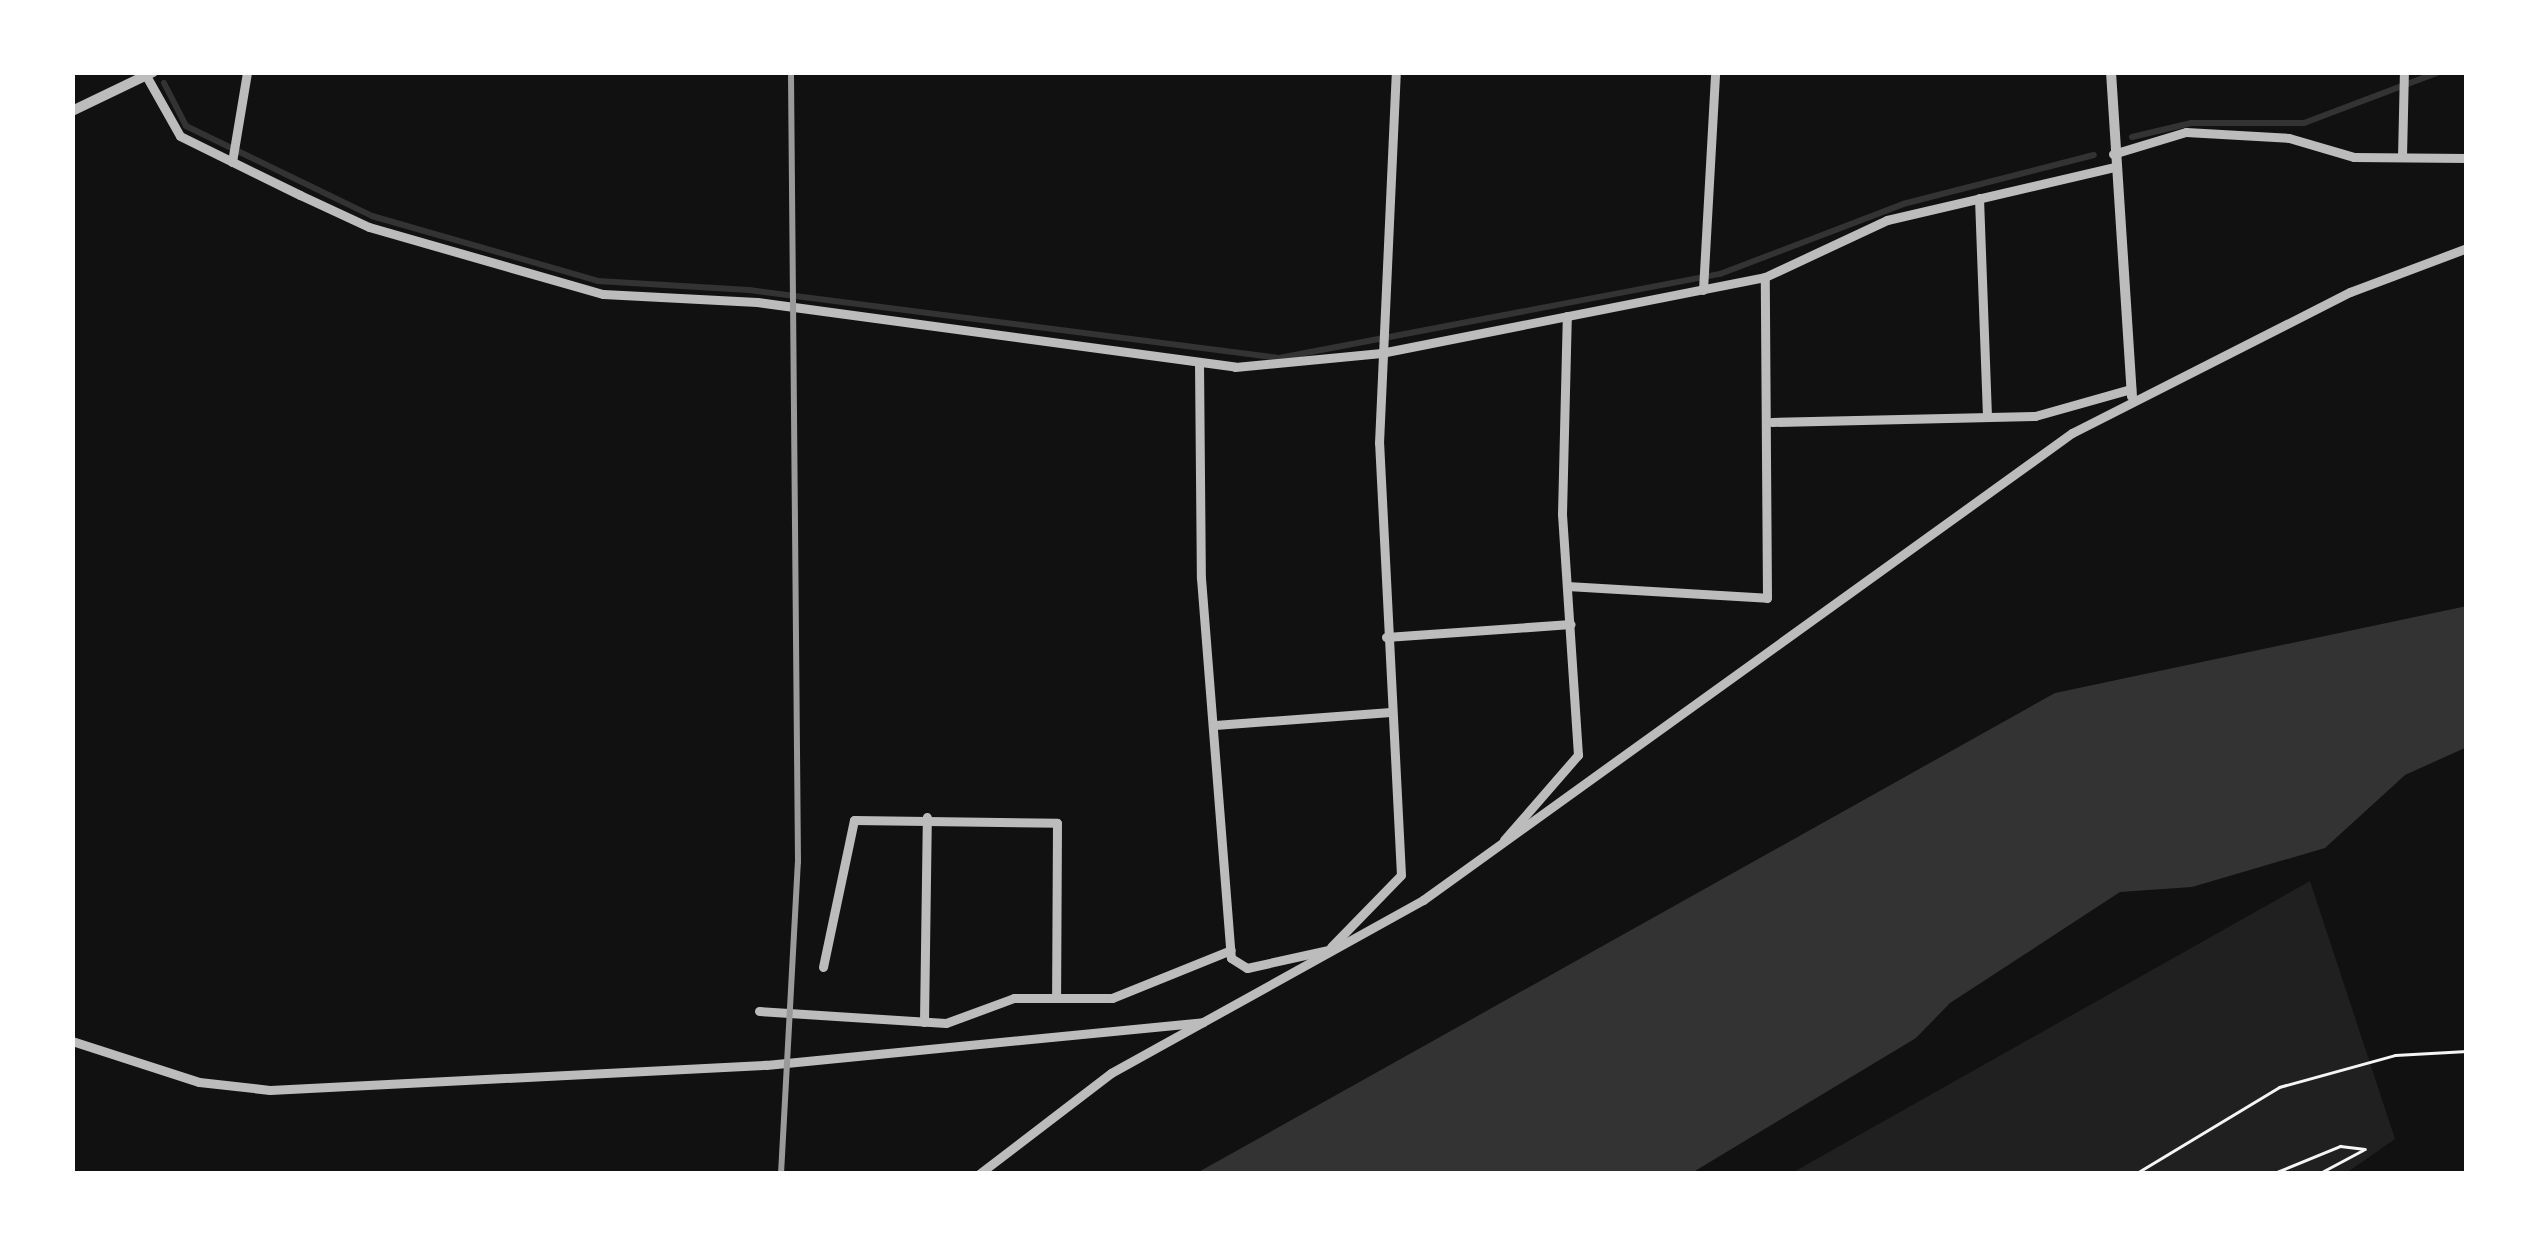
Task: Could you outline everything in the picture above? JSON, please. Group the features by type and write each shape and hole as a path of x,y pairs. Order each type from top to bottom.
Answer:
{"street":[{"path":"234,154 247,72"},
{"path":"1199,362 1215,725 1231,950 1246,968 1333,950 1401,875 1386,637 1382,345 1396,72"},
{"path":"1703,287 1715,72"},
{"path":"2110,72 2132,392"},
{"path":"72,111 148,73 180,136 234,154 369,227 603,294 757,302 1199,362 1298,367 1382,345 1567,316 1766,277 1888,220 2113,160 2186,132 2402,158 2467,158"},
{"path":"2402,158 2404,77"},
{"path":"1979,198 1987,412"},
{"path":"1772,422 1987,412 2035,416 2132,392 2467,248"},
{"path":"1567,586 1767,598 1772,422 1766,277"},
{"path":"1502,844 1578,755 1567,586 1567,316"},
{"path":"979,1174 1111,1073 1216,1019 1502,844 1801,620 2132,392"},
{"path":"1386,637 1571,624"},
{"path":"1215,725 1391,712"},
{"path":"823,967 854,820 927,817 1057,823 1056,998"},
{"path":"924,1022 927,817"},
{"path":"759,1011 924,1022 1056,998 1112,998 1231,950"},
{"path":"72,1041 199,1082 270,1090 766,1065 1216,1019"}],"path":[{"path":"2135,1174 2279,1087 2395,1055 2467,1051"},
{"path":"2272,1174 2340,1146 2365,1149 2318,1174"}],"shaded area":[{"path":"2467,606 2467,747 2405,775 2325,848 2192,887 2120,892 1950,1003 1916,1038 1690,1174 1195,1174 2055,693"},
{"path":"2310,881 2395,1139 2345,1174 1790,1174"}],"waterway":[{"path":"2132,137 2191,123 2304,123 2439,72"},
{"path":"164,83 186,126 372,216 598,281 749,290 1279,358 1720,274 1903,204 2094,155"}],"railway":[{"path":"781,1174 798,862 791,72"}]}
